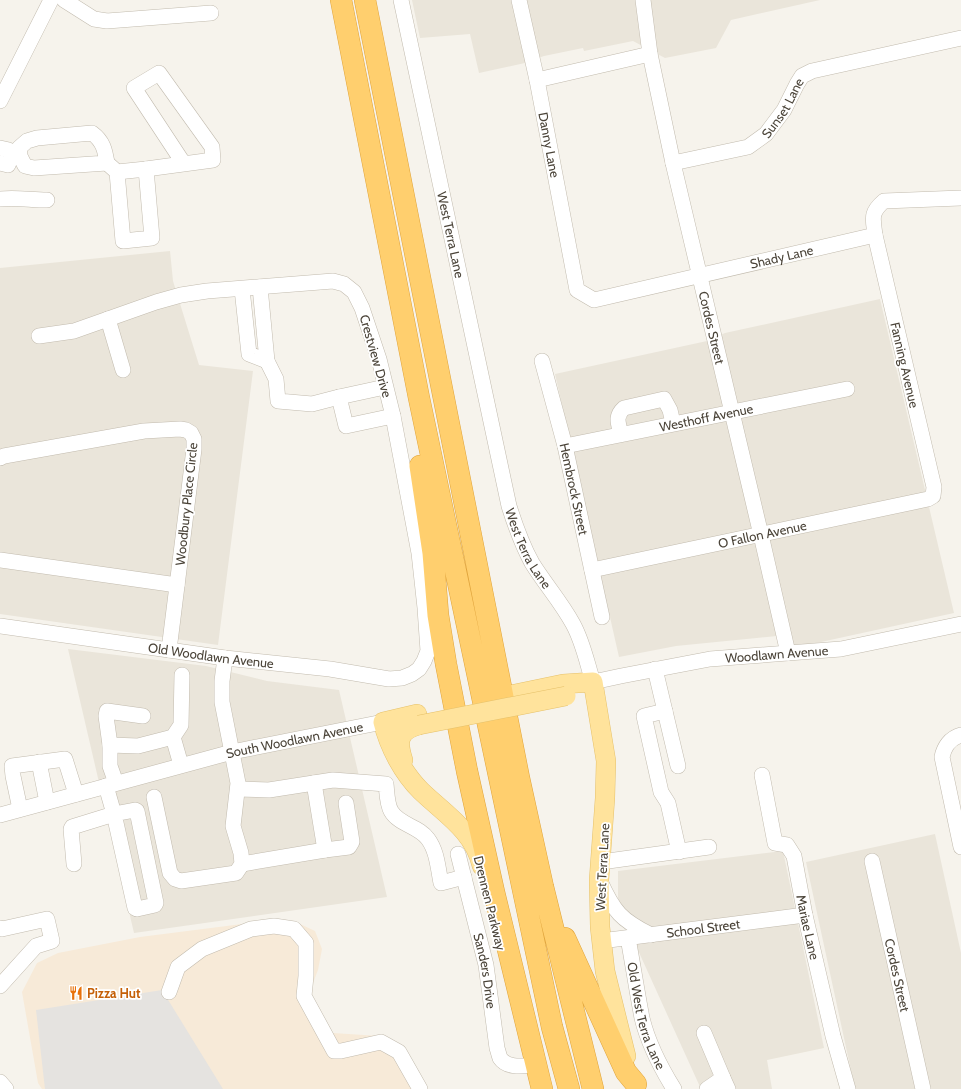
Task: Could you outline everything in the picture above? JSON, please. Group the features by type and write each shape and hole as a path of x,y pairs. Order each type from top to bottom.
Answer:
{"highway":[{"path":"341,0 419,398 550,1019 569,1089"},
{"path":"365,0 497,672 542,888 593,1089"},
{"path":"419,398 414,432 434,553 438,615 446,664 467,771 492,885 542,1089"},
{"path":"542,888 626,1072 637,1086"}],"main road":[{"name":"South Woodlawn Avenue","path":"383,722 418,720 564,690 593,682"},
{"name":"West Terra Lane","path":"593,682 606,761 606,798 600,871 599,910 601,941 605,971 620,1036 637,1086"},
{"path":"564,690 586,699 600,720"},
{"path":"409,778 400,752 399,743 402,734 418,720"},
{"name":"Drennen Parkway","path":"383,722 386,734 409,778 421,791 458,824 466,833 476,849 483,870 534,1089"}],"street":[{"path":"0,101 51,0"},
{"path":"64,0 94,19 107,21 211,13"},
{"name":"West Terra Lane","path":"401,0 509,506 520,538 532,562 559,599 574,625 585,654 593,682"},
{"name":"Danny Lane","path":"520,0 537,80 577,290"},
{"name":"Cordes Street","path":"643,0 650,54 673,163 788,653"},
{"name":"Sunset Lane","path":"673,163 748,147 766,134 784,110 802,76 812,71 961,38"},
{"path":"537,80 650,54"},
{"path":"146,169 152,238 124,241 112,167 99,138 92,133 37,138 27,141 8,156 25,166 34,168 112,167 146,169 184,164 213,160 212,147 159,73 134,88 184,164"},
{"path":"0,199 17,198 47,200"},
{"path":"875,235 872,216 876,208 884,201 961,198"},
{"name":"Shady Lane","path":"577,290 594,300 875,235"},
{"name":"Fanning Avenue","path":"875,235 932,480 933,496"},
{"name":"Crestview Drive","path":"39,336 74,331 156,302 181,295 333,281 344,284 354,292 362,308 379,359 416,534 425,608 428,651 419,668"},
{"path":"260,287 267,361 276,379 278,401 312,404 385,387"},
{"path":"242,289 250,354 267,361"},
{"path":"108,319 123,370"},
{"name":"Hembrock Street","path":"542,361 565,446 602,617"},
{"name":"Westhoff Avenue","path":"565,446 847,389"},
{"path":"339,397 346,426 392,416"},
{"path":"620,434 617,420 619,412 624,408 664,399 670,410 673,423"},
{"name":"Woodbury Place Circle","path":"0,458 4,456 144,431 180,429 191,433 194,439 194,449 169,650"},
{"name":"O Fallon Avenue","path":"592,570 928,499 933,496"},
{"path":"0,560 177,585"},
{"name":"Woodlawn Avenue","path":"593,682 710,660 841,649 961,624"},
{"name":"Old Woodlawn Avenue","path":"0,626 225,658 330,669 389,679 402,678 412,674 419,668"},
{"path":"154,797 170,872 175,880 181,881 236,873 242,864 241,853 233,826 238,789 222,702 222,681 225,658"},
{"path":"655,670 678,766"},
{"path":"110,745 138,746 173,737 181,725 182,676"},
{"path":"74,864 72,827 114,814 135,810 137,811 156,903 155,905 137,909 135,908 114,814 111,784 110,745 106,716 107,711 143,716"},
{"path":"665,711 644,716 661,792 668,803 679,852"},
{"name":"South Woodlawn Avenue","path":"0,815 232,752 383,722"},
{"path":"961,735 950,742 944,749 942,757 961,847"},
{"path":"173,737 181,765"},
{"path":"20,809 12,766 65,759 76,794"},
{"path":"39,762 47,802"},
{"name":"Mariae Lane","path":"762,775 775,842 787,845 794,856 804,915 833,1036 848,1089"},
{"path":"238,789 269,790 333,780 386,784 388,802 391,811 396,818 417,829 432,843 442,883 464,878"},
{"path":"314,783 325,850"},
{"path":"242,864 349,847 352,842 346,803"},
{"path":"651,935 628,923 617,912 608,898 600,871 679,852 709,847"},
{"name":"Sanders Drive","path":"458,854 486,965 497,1048 500,1058 510,1065 529,1065"},
{"name":"Cordes Street","path":"872,861 923,1089"},
{"name":"School Street","path":"601,941 804,915"},
{"path":"0,928 2,929 47,918 52,941 36,946 0,986"},
{"path":"169,992 178,967 202,948 251,929 274,926 294,928 306,943 306,976 304,996 334,1051 341,1051 381,1042 399,1052 420,1089"},
{"name":"Old West Terra Lane","path":"628,938 643,1020 656,1055 674,1089"},
{"path":"704,1033 725,1084 707,1089"},
{"path":"0,1082 6,1089"}],"shaded area":[{"path":"412,0 820,0 731,20 716,48 665,58 633,41 584,51 583,48 544,56 525,63 479,73 470,34 420,38"},
{"path":"170,251 173,281 199,365 253,371 218,645 0,614 0,268"},
{"path":"880,299 954,613 798,647 777,636 676,646 619,657 555,374 707,341 725,333"},
{"path":"68,649 206,666 267,681 339,690 387,897 134,933"},
{"path":"935,834 961,953 961,1089 855,1089 806,862"},
{"path":"783,851 824,1048 767,1060 772,1089 701,1089 627,926 618,898 618,871"},
{"path":"273,920 300,924 315,931 322,949 318,970 309,993 333,1033 379,1036 410,1058 428,1089 42,1089 38,1083 22,992 37,963 58,953 140,937"},
{"path":"162,990 223,1089 45,1089 36,1010"}],"place":[{"name":"Pizza Hut","path":"76,993"}]}
